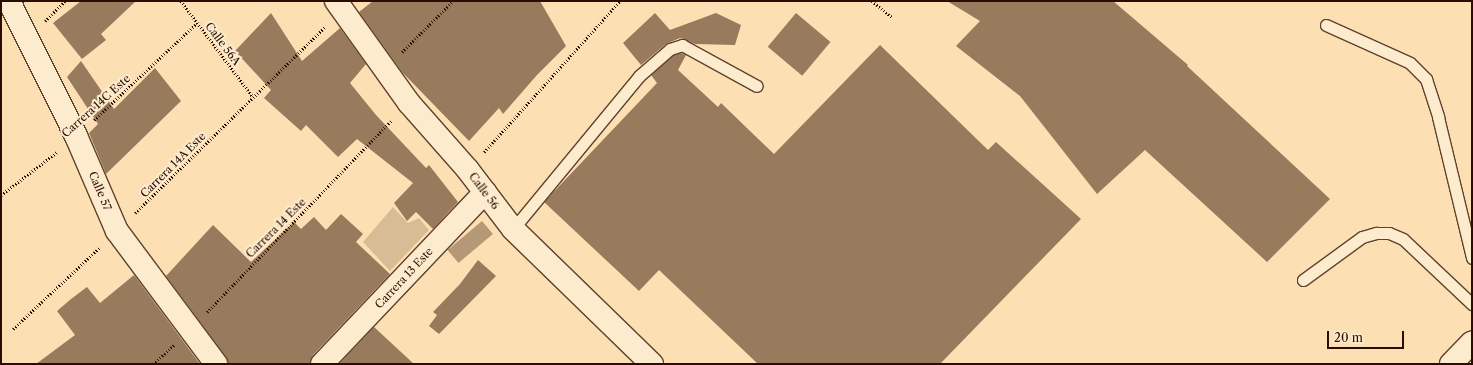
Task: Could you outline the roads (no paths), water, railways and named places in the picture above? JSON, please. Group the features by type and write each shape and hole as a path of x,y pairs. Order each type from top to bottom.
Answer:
{"street":[{"name":"Calle 57","path":"9,1 76,136 117,231 192,329 216,364"},
{"name":"Calle 56","path":"339,6 409,103 468,170 513,229 652,364"},
{"name":"Carrera 13 Este","path":"322,364 485,192"},
{"path":"1451,364 1472,342"}],"lane":[{"path":"1326,25 1410,63 1426,79 1438,117 1472,258"},
{"path":"513,229 639,76 670,49 682,45 757,86"},
{"path":"1303,280 1362,237 1376,233 1389,233 1403,239 1472,304"}]}
